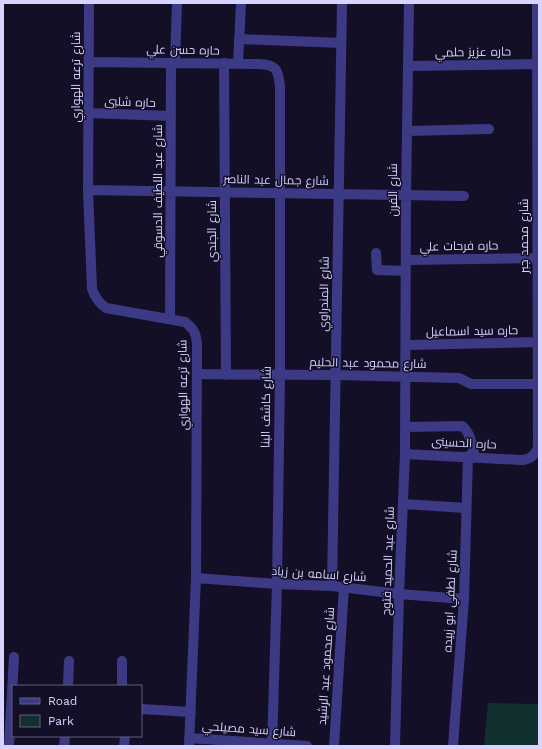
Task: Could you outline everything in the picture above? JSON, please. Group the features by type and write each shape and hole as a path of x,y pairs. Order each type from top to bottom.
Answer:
{"street":[{"name":"شارع ترعه الهواري","path":"89,3 88,190 92,289 100,304 106,308 185,322 192,327 196,336 196,578 189,742"},
{"name":"شارع عبد اللطيف الدسوقي","path":"170,319 171,116 177,3"},
{"path":"238,64 241,3"},
{"name":"شارع المندراوي","path":"332,586 342,3"},
{"name":"شارع الفرن","path":"406,377 406,195 409,3"},
{"name":"شارع محمد جبر","path":"522,460 532,457 536,453 538,448 539,422 537,258 537,3"},
{"path":"239,39 341,43"},
{"name":"حاره حسن علي","path":"89,62 269,64 275,69"},
{"name":"شارع الجندي","path":"224,64 226,375"},
{"name":"حاره عزيز حلمي","path":"408,66 538,64"},
{"name":"شارع كاشف البنا","path":"272,745 277,584 280,376 280,86 275,69"},
{"name":"حاره شلبى","path":"89,114 171,116"},
{"path":"407,131 489,129"},
{"name":"شارع جمال عبد الناصر","path":"88,190 464,196"},
{"path":"376,253 377,270 406,271"},
{"name":"حاره فرحات علي","path":"406,260 537,258"},
{"name":"حاره سيد اسماعيل","path":"406,345 538,347"},
{"name":"شارع محمود عبد الحليم","path":"197,374 459,378 471,384 538,384"},
{"name":"شارع عبد الحميد فتوح","path":"395,746 406,454 406,377"},
{"name":"شارع لطفي ابو زبيده","path":"406,427 462,426 468,432 471,456 466,508 464,599 453,746"},
{"name":"حاره الحسينى","path":"406,454 471,456 522,460"},
{"path":"404,504 466,508"},
{"name":"شارع اسامه بن زياد","path":"196,578 277,584 332,586 400,594 464,599"},
{"name":"شارع محمود عبد الرشيد","path":"334,746 344,587"},
{"path":"9,746 9,701 14,657"},
{"path":"68,685 69,661"},
{"path":"122,661 122,685"},
{"path":"142,709 190,712"},
{"name":"شارع سيد مصيلحي","path":"189,742 308,746"}],"green space":[{"path":"488,703 539,704 539,746 484,746"}]}
